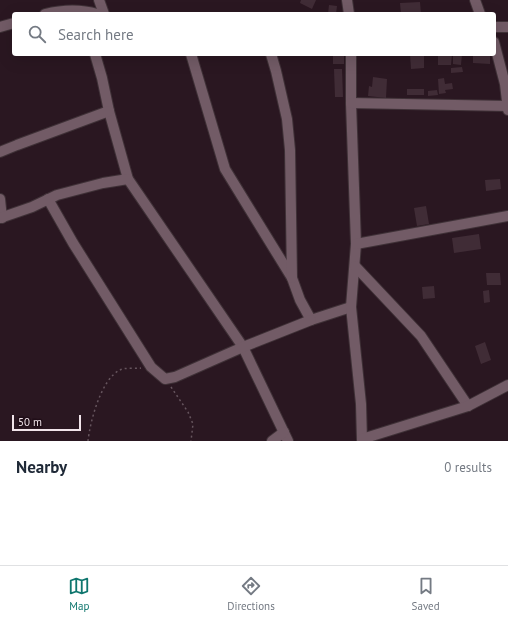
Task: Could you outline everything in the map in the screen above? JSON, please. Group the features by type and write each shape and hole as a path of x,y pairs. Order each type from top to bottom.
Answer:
{"street":[{"path":"99,0 103,12"},
{"path":"347,0 349,12"},
{"path":"475,0 479,12"},
{"path":"55,12 90,12"},
{"path":"0,27 12,24"},
{"path":"496,27 508,27"},
{"path":"496,50 505,84 508,110"},
{"path":"96,56 128,179 243,347 286,436 272,441"},
{"path":"192,56 225,169 292,278 300,300 311,320"},
{"path":"271,56 276,71 287,120 290,150 292,278"},
{"path":"351,56 351,103 356,244 351,307 361,404 362,440 468,406 508,385"},
{"path":"351,103 508,106"},
{"path":"0,152 109,111"},
{"path":"0,199 1,218 32,207 48,199 70,192 103,183 128,179"},
{"path":"48,199 73,243 151,367 166,379 175,377 243,347 311,320 351,307"},
{"path":"356,244 508,216"},
{"path":"355,266 421,336 468,406"}],"path":[{"path":"88,441 100,395 113,374 122,369 151,367"},
{"path":"166,379 188,412 193,424 191,441"}],"building":[{"path":"301,0 316,0 312,9 300,3"},
{"path":"420,2 421,12 401,12 400,3"},
{"path":"329,5 337,6 336,12 328,12"},
{"path":"333,56 344,56 344,64 333,64"},
{"path":"410,56 424,56 424,68 411,69"},
{"path":"438,56 452,56 451,65 438,65"},
{"path":"453,56 462,56 461,65 453,64"},
{"path":"473,56 490,56 490,64 473,63"},
{"path":"462,67 463,72 451,73 451,68"},
{"path":"334,69 342,69 343,97 335,97"},
{"path":"373,77 387,79 386,98 368,96 369,86 372,87"},
{"path":"444,78 445,84 452,83 453,89 445,90 446,93 439,94 438,79"},
{"path":"407,89 424,89 424,95 407,95"},
{"path":"437,90 438,95 428,96 428,91"},
{"path":"500,179 501,189 486,191 485,180"},
{"path":"426,206 429,224 417,226 414,208"},
{"path":"479,234 481,249 454,253 452,238"},
{"path":"486,273 500,273 501,285 487,285"},
{"path":"434,286 435,298 423,299 422,287"},
{"path":"489,290 490,302 484,303 483,291"},
{"path":"485,342 491,360 481,364 475,346"}]}
